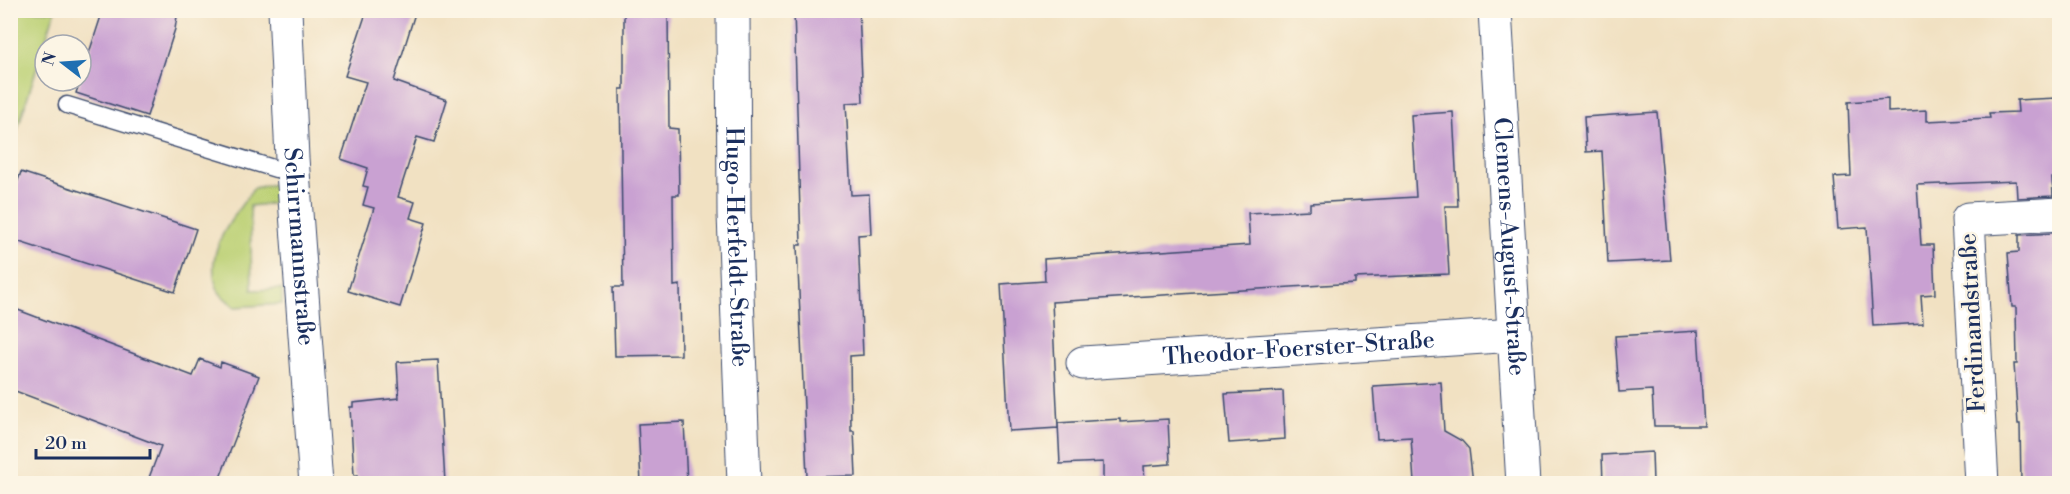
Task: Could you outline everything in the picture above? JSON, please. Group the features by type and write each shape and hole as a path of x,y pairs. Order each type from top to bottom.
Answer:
{"street":[{"name":"Schirrmannstraße","path":"285,10 292,158 316,483"},
{"name":"Hugo-Herfeldt-Straße","path":"733,10 734,214 744,483"},
{"name":"Clemens-August-Straße","path":"1495,10 1523,483"},
{"name":"Ferdinandstraße","path":"1982,483 1968,219 2060,214"},
{"name":"Theodor-Foerster-Straße","path":"1083,363 1515,335"}],"lane":[{"path":"67,105 276,169"}],"green space":[{"path":"10,11 55,11 48,33 33,33 33,80 11,149"},
{"path":"275,184 277,203 250,206 252,290 282,289 282,304 235,307 218,290 214,276 217,249 229,223 254,188"}],"building":[{"path":"103,10 178,10 175,29 147,116 76,93 93,93 93,41"},
{"path":"367,10 416,10 394,81 447,100 434,142 417,137 398,197 415,202 410,218 426,223 400,307 348,291 374,208 363,205 368,187 363,186 368,168 341,159 366,82 345,76"},
{"path":"624,10 668,10 669,128 678,129 679,195 673,195 674,286 680,285 681,355 615,356 613,287 623,287 620,89 624,89"},
{"path":"794,10 859,10 863,102 846,103 851,195 869,194 871,234 858,235 863,355 850,356 851,431 854,431 856,476 807,477 797,245 801,245"},
{"path":"2057,98 2060,178 2052,178 2053,196 2017,198 2016,181 1917,185 1921,245 1933,245 1935,294 1921,295 1923,323 1873,326 1867,227 1838,229 1834,177 1851,176 1848,102 1888,99 1888,112 1927,110 1927,121 1990,118 1989,113 2018,112 2017,100"},
{"path":"1453,112 1458,206 1445,206 1449,274 1355,278 1355,283 1052,302 1058,428 1009,431 1001,284 1045,281 1044,259 1250,245 1248,213 1310,210 1310,203 1416,197 1411,115"},
{"path":"1657,112 1670,260 1608,263 1602,151 1586,152 1584,117"},
{"path":"21,172 196,229 175,292 10,239 10,203"},
{"path":"2054,233 2055,251 2060,251 2060,483 2021,483 2020,424 2018,424 2014,364 2017,364 2016,307 2012,307 2008,253 2019,252 2019,235"},
{"path":"10,307 193,376 200,359 220,367 221,362 259,376 218,483 147,483 161,446 10,389"},
{"path":"1698,331 1704,426 1654,426 1652,390 1619,392 1615,336"},
{"path":"438,360 445,483 404,483 403,478 357,479 357,475 354,475 350,407 353,407 353,403 399,398 397,362"},
{"path":"1441,382 1444,431 1462,441 1469,449 1473,483 1414,483 1411,437 1377,439 1373,386"},
{"path":"1283,391 1285,439 1229,443 1225,394"},
{"path":"1120,419 1120,422 1168,419 1170,464 1144,466 1145,483 1103,483 1103,462 1060,464 1058,423"},
{"path":"684,422 687,483 641,483 638,424"},
{"path":"1652,452 1653,483 1603,483 1602,455"}]}
